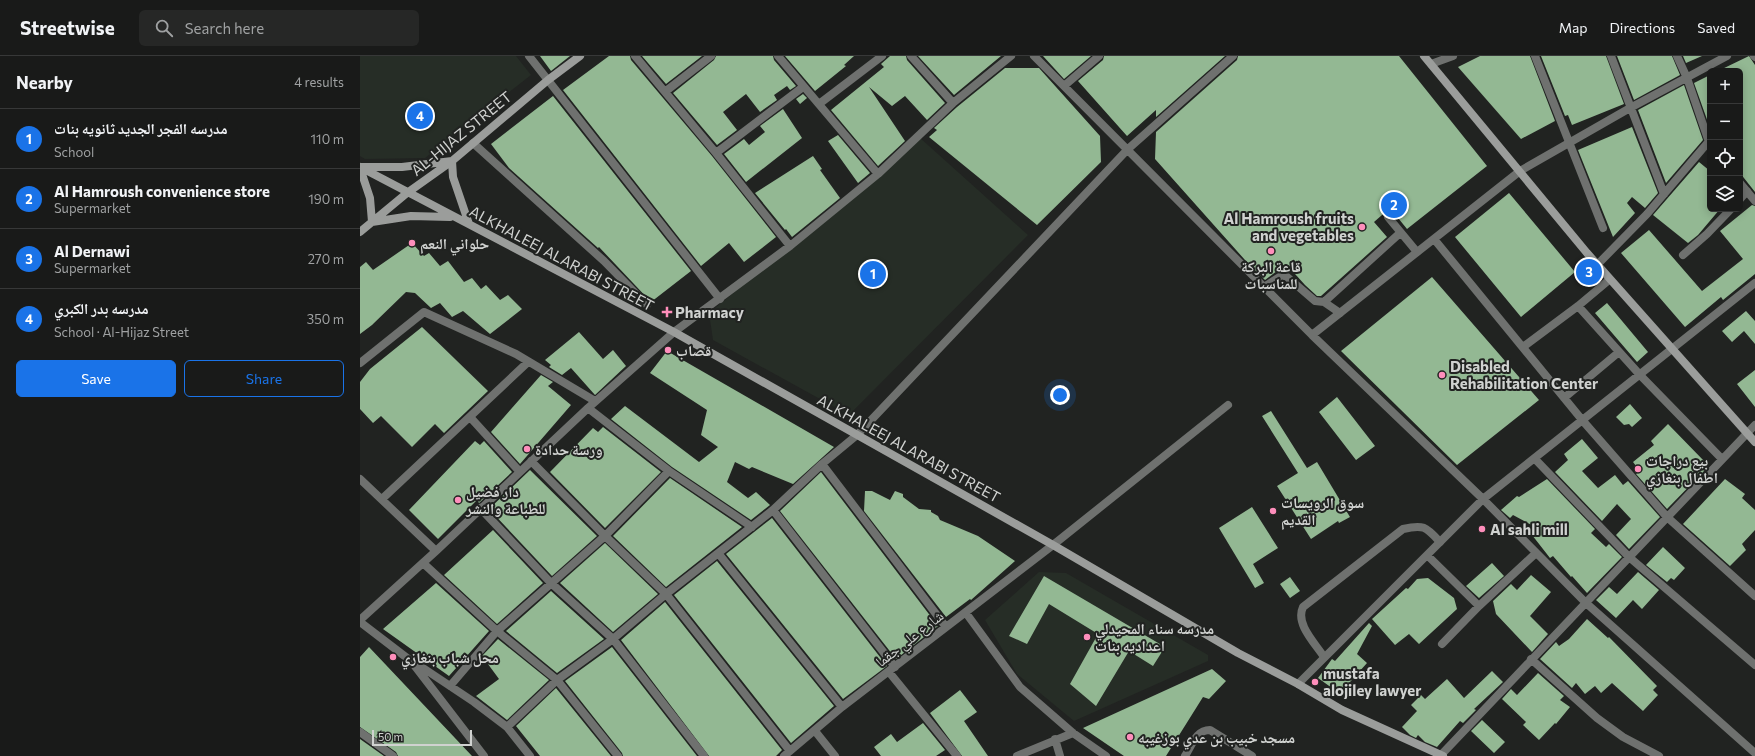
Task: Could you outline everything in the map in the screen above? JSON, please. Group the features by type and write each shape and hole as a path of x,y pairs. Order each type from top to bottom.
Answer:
{"main road":[{"name":"AL-HIJAZ STREET","path":"360,232 407,193 452,161 548,80 580,56"},
{"path":"1424,56 1609,280 1755,442"},
{"path":"453,217 411,216 372,222 370,198 360,168 402,167 452,161 453,177 469,224"},
{"name":"ALKHALEEJ ALARABI STREET","path":"360,168 674,332 1054,545 1238,653 1298,684 1342,710 1442,756"}],"street":[{"path":"530,56 720,299"},
{"path":"635,56 666,91 790,246"},
{"path":"666,91 711,56"},
{"path":"778,56 878,174"},
{"path":"819,104 882,56"},
{"path":"911,56 953,103"},
{"path":"530,756 507,727 450,686 411,661 360,621 436,552 480,508 595,401 674,332 790,246 878,174 953,103 1011,56"},
{"path":"1034,56 1312,335 1483,499 1586,603 1755,753"},
{"path":"1064,86 1099,56"},
{"path":"507,727 557,680 613,640 666,594 772,510 822,464 858,435 1128,150 1233,56"},
{"path":"1431,64 1453,56"},
{"path":"1535,56 1603,228"},
{"path":"1611,56 1664,194"},
{"path":"1678,56 1708,140"},
{"path":"1312,335 1520,171 1630,108 1728,56"},
{"path":"716,153 803,87"},
{"path":"473,143 604,262 647,305"},
{"path":"1597,265 1643,218 1707,144"},
{"path":"1743,186 1755,200"},
{"path":"1743,196 1747,191"},
{"path":"1683,255 1707,234 1728,212"},
{"path":"1388,216 1400,233 1417,252"},
{"path":"1324,302 1400,233"},
{"path":"1434,239 1583,421 1667,517 1755,596"},
{"path":"1264,287 1281,276 1286,276 1315,301 1324,302 1340,312"},
{"path":"1523,347 1578,306 1609,280"},
{"path":"1298,684 1483,499 1755,283"},
{"path":"1578,306 1640,375 1722,459"},
{"path":"360,363 424,312 516,354 595,401"},
{"path":"1564,398 1619,352"},
{"path":"382,499 528,362"},
{"name":"شارع علي جقما","path":"787,754 842,707 1054,545 1228,405"},
{"path":"588,408 669,471 752,526"},
{"path":"470,417 520,472"},
{"path":"1442,756 1531,659 1586,603 1747,432 1755,426"},
{"path":"1535,459 1629,557 1755,665"},
{"path":"531,461 605,536 666,594 787,754"},
{"path":"822,464 946,627"},
{"path":"450,686 497,631 605,536 669,471"},
{"path":"360,479 436,552"},
{"path":"480,508 551,583 613,640 704,756"},
{"path":"772,510 957,756"},
{"path":"1324,657 1301,621 1300,613 1303,607 1403,529 1416,526 1427,529 1440,542"},
{"path":"1442,644 1479,606 1536,553"},
{"path":"718,554 842,707"},
{"path":"1427,555 1479,606"},
{"path":"423,563 497,631 557,680 618,756"},
{"path":"966,612 1020,687 1073,733 1106,756"},
{"path":"1531,659 1597,718 1623,737 1659,756"},
{"path":"411,661 484,756"},
{"path":"1185,756 1198,734 1203,730 1210,730 1252,756"},
{"path":"815,731 835,756"},
{"path":"360,732 388,755"},
{"path":"1017,756 1073,733"},
{"path":"1055,740 1060,756"}],"shaded area":[{"path":"360,56 516,56 531,75 425,158 365,159 360,156"},
{"path":"919,137 1028,235 849,415 713,340 709,313 878,174"},
{"name":"مدرسه سناء المحيدلي اعداديه بنات","path":"1039,572 1066,573 1208,655 1208,661 1074,721 1017,674 985,620"}],"building":[{"path":"540,56 570,56 551,71"},
{"path":"609,56 630,56 631,60 712,156 776,237 744,262 729,243 701,266 563,90"},
{"path":"642,56 702,56 666,84"},
{"path":"716,56 773,56 774,60 796,86 790,90 787,86 774,95 777,100 760,112 746,94 723,112 737,130 717,145 673,93 714,60"},
{"path":"785,56 854,56 844,65 846,66 815,91"},
{"path":"890,56 906,56 907,60 945,103 927,120 905,96 892,106 869,87 905,141 878,166 831,110 884,67 881,64"},
{"path":"918,56 1001,56 954,95"},
{"path":"1043,56 1091,56 1064,79"},
{"path":"1104,56 1225,56 1156,117 1156,110 1127,136 1078,81 1103,60"},
{"path":"1238,56 1399,56 1487,166 1407,229 1390,208 1374,222 1387,237 1321,296 1317,296 1286,264 1265,280 1245,260 1155,159 1156,132 1237,60"},
{"path":"1480,56 1530,56 1555,121 1521,139 1458,67"},
{"path":"1541,56 1606,56 1624,104 1572,125 1568,115 1565,116"},
{"path":"1617,56 1672,56 1680,75 1634,100"},
{"path":"1683,56 1702,56 1686,63"},
{"path":"1749,56 1755,65 1755,192 1743,177 1743,68 1724,68"},
{"path":"1005,68 1039,68 1100,136 1101,162 1037,225 929,137 937,130 934,128 957,107"},
{"path":"1707,76 1707,120 1694,83"},
{"path":"1684,85 1703,140 1666,183 1638,110"},
{"path":"803,94 807,98 800,104 796,99"},
{"path":"553,96 691,271 651,302 599,247 598,248 509,168 491,144"},
{"path":"783,109 802,138 746,182 724,154 744,139 749,145 765,132 760,126"},
{"path":"1632,127 1658,193 1645,208 1632,197 1627,203 1635,213 1613,237 1578,150"},
{"path":"838,135 870,173 858,183 828,141"},
{"path":"813,156 822,169 820,170 840,198 792,237 755,193"},
{"path":"1699,162 1707,169 1707,212 1717,212 1698,235 1688,243 1653,215"},
{"path":"1509,193 1575,272 1521,317 1455,237"},
{"path":"1752,205 1755,206 1755,274 1723,300 1721,297 1685,327 1621,253 1649,230 1702,291 1743,259 1720,231"},
{"path":"412,243 424,256 429,253 440,266 448,261 464,282 472,278 481,289 486,285 500,300 508,295 522,309 490,334 463,311 452,317 440,303 431,308 415,293 406,292 372,325 360,334 360,267 366,262 373,270"},
{"name":"Disabled Rehabilitation Center","path":"1432,277 1539,400 1457,465 1341,351"},
{"path":"1607,303 1648,352 1637,362 1595,313"},
{"path":"1746,311 1755,321 1755,344 1744,331 1732,342 1722,331"},
{"path":"422,327 488,391 444,433 435,424 412,447 381,416 373,423 360,409 360,382 370,369"},
{"path":"579,332 603,359 613,350 626,366 595,395 571,368 562,375 549,367 551,365 545,360"},
{"path":"667,351 834,447 793,484 752,467 749,469 735,462 727,482 748,498 756,492 770,505 751,520 672,467 611,419 625,406 699,462 718,447 701,435 707,410 650,373"},
{"path":"1755,370 1755,407 1737,384"},
{"path":"541,375 553,382 548,386 571,405 520,464 491,432"},
{"path":"1337,397 1375,446 1356,460 1319,412"},
{"path":"1630,404 1642,418 1632,427 1629,424 1624,425 1616,417"},
{"path":"1271,411 1307,468 1317,462 1350,517 1339,523 1338,521 1311,539 1277,486 1298,473 1262,416"},
{"path":"1668,424 1704,461 1707,468 1667,509 1636,474 1640,471 1633,462 1654,445 1651,441"},
{"path":"603,427 661,472 605,528 550,472 593,428 598,432"},
{"path":"1582,439 1598,458 1582,471 1598,488 1615,475 1623,485 1628,481 1660,517 1629,549 1616,535 1631,519 1617,504 1602,521 1555,472 1568,460 1564,454"},
{"path":"475,441 480,445 484,441 512,472 479,503 477,500 438,539 409,510"},
{"path":"530,470 597,536 552,576 489,509"},
{"path":"821,472 938,626 896,659 780,511"},
{"path":"670,478 742,527 666,587 613,536"},
{"path":"1547,479 1595,529 1591,533 1606,547 1609,544 1622,557 1587,593 1553,556 1550,558 1532,535 1539,529 1513,515 1510,518 1501,510 1517,496 1519,497"},
{"path":"1725,479 1745,494 1742,498 1755,510 1755,530 1742,544 1746,550 1730,566 1683,524"},
{"path":"865,491 872,491 890,500 895,491 903,494 903,497 919,509 931,510 931,512 938,516 940,520 978,536 1015,561 971,600 970,599 946,617 864,511"},
{"path":"1252,507 1278,548 1253,564 1264,583 1255,588 1219,528"},
{"path":"772,518 887,666 843,699 726,554"},
{"path":"493,530 543,583 497,624 444,575"},
{"path":"605,543 658,594 613,632 560,583"},
{"path":"1663,547 1685,568 1674,580 1671,578 1667,582 1646,565"},
{"path":"717,561 834,706 791,743 674,595"},
{"path":"1492,563 1504,576 1479,598 1466,586"},
{"path":"1638,572 1659,590 1642,609 1633,600 1616,618 1596,600 1609,587 1617,594"},
{"path":"1531,575 1551,592 1530,616 1548,634 1532,652 1496,614 1493,601 1511,584 1517,590"},
{"path":"1044,576 1165,647 1153,666 1129,651 1096,706 1070,684 1098,634 1049,604 1027,644 1009,636"},
{"path":"1290,577 1300,591 1290,598 1280,584"},
{"path":"1428,578 1454,598 1457,609 1419,644 1409,634 1395,645 1372,619 1406,588 1408,589 1417,579"},
{"path":"436,583 489,631 449,676 383,629"},
{"path":"551,591 604,639 557,673 506,631"},
{"path":"665,602 782,750 776,756 709,756 621,640"},
{"path":"1587,619 1608,638 1609,637 1657,686 1653,690 1658,695 1643,711 1612,683 1601,693 1595,686 1585,694 1576,683 1572,688 1540,659 1556,642 1559,646 1569,639"},
{"path":"1369,623 1372,626 1357,654 1367,663 1350,682 1356,686 1346,698 1318,678 1332,659 1335,661"},
{"path":"498,639 549,680 507,720 476,696 499,679 482,656"},
{"path":"369,647 472,756 398,756 396,752 360,727 360,657"},
{"path":"612,647 697,756 623,756 565,681"},
{"path":"1212,669 1226,681 1209,699 1203,697 1166,756 1124,756 1083,728"},
{"path":"1492,671 1503,682 1474,709 1476,710 1463,723 1460,721 1437,747 1425,742 1418,735 1416,738 1410,735 1402,727 1417,711 1411,705 1421,695 1425,699 1447,679 1464,698"},
{"path":"1538,673 1564,696 1560,700 1570,707 1556,724 1555,723 1539,740 1523,725 1526,722 1502,699 1511,689 1517,695"},
{"path":"556,688 611,756 540,756 516,726"},
{"path":"960,690 977,712 964,721 988,756 962,756 930,713"},
{"path":"1482,720 1505,742 1494,753 1471,731"},
{"path":"923,723 945,750 936,756 881,756 874,747 891,734 897,742"},
{"path":"360,739 384,756 360,756"}],"place":[{"name":"مدرسه بدر الكبري","path":"420,116"},
{"name":"Al Hamroush convenience store","path":"1394,205"},
{"name":"Al Hamroush fruits and vegetables","path":"1362,227"},
{"name":"حلواني النعم","path":"412,243"},
{"name":"قاعة البركة للمناسبات","path":"1271,251"},
{"name":"Al Dernawi","path":"1589,272"},
{"name":"مدرسه الفجر الجديد ثانويه بنات","path":"873,274"},
{"name":"Pharmacy","path":"667,312"},
{"name":"قصاب","path":"668,350"},
{"name":"Disabled Rehabilitation Center","path":"1442,375"},
{"name":"ورسة حدادة","path":"527,449"},
{"name":"بيع دراجات اطفال بنغازي","path":"1638,469"},
{"name":"دار فضيل للطباعة والنشر","path":"458,500"},
{"name":"سوق الرويسات القديم","path":"1273,511"},
{"name":"Al sahli mill","path":"1482,529"},
{"name":"مدرسه سناء المحيدلي اعداديه بنات","path":"1087,637"},
{"name":"محل شباب بنغازي","path":"393,657"},
{"name":"mustafa alojiley lawyer","path":"1315,682"},
{"name":"مسجد خبيب بن عدي بوزغيبه","path":"1130,737"}]}
